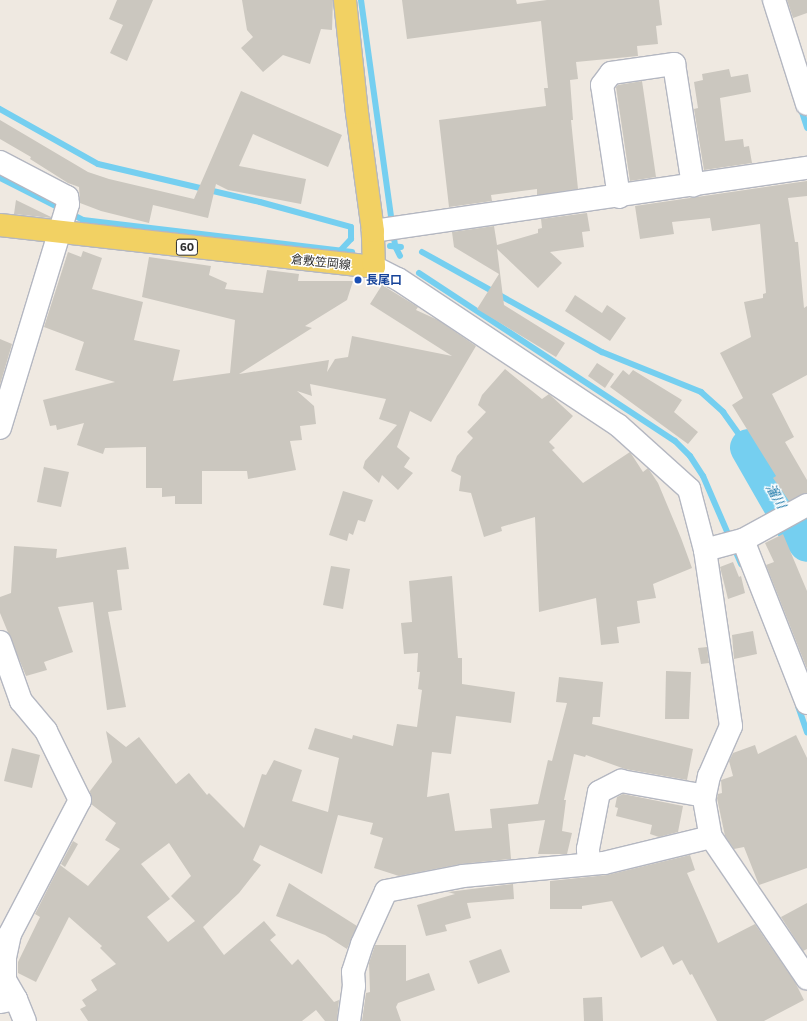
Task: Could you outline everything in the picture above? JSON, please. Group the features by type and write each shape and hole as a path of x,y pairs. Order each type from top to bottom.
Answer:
{"main road":[{"path":"345,0 357,114 385,230 374,267"},
{"name":"倉敷笠岡線","path":"0,225 64,219 374,267"}],"street":[{"path":"774,0 807,104"},
{"path":"619,197 602,85 611,73 674,64 693,186"},
{"path":"0,162 67,197 64,219 4,403 0,428"},
{"path":"385,230 619,197 807,168"},
{"path":"374,267 398,279 618,425 689,489 712,548 732,726 709,776 705,796 711,837 807,978"},
{"path":"712,548 743,540 800,509"},
{"path":"743,540 805,691"},
{"path":"0,642 21,701 46,731 80,800 10,934 2,977 8,1001 25,1021"},
{"path":"589,864 588,849 600,792 621,781 705,796"},
{"path":"349,1021 354,986 352,972 362,944 386,891 463,876 604,863 711,837"}],"building":[{"path":"117,0 153,0 127,61 110,53 123,25 109,19"},
{"path":"242,0 333,0 332,30 321,29 310,64 283,55 263,72 241,48 253,37 247,30"},
{"path":"402,0 516,0 517,4 547,0 659,0 662,25 656,26 658,44 637,46 638,56 576,62 578,79 570,80 573,120 571,120 578,189 537,195 537,189 491,195 492,201 449,207 439,120 546,106 544,88 548,88 541,21 407,39"},
{"path":"787,0 807,0 807,13 793,18"},
{"path":"729,69 731,77 748,74 751,92 720,98 725,141 743,139 744,147 749,146 752,163 704,170 694,109 698,108 694,82 703,80 702,74"},
{"path":"642,81 656,177 630,181 616,87 618,85"},
{"path":"241,91 342,135 328,167 253,134 239,166 306,179 301,204 228,190 216,184 208,218 153,205 149,223 101,211 80,203 79,187 68,183 30,159 31,157 0,139 0,120 88,172 109,179 194,199"},
{"path":"807,181 807,196 788,198 795,242 798,242 804,308 807,306 807,375 772,394 794,437 785,442 807,480 807,493 789,501 773,478 776,476 732,405 743,398 720,353 751,337 744,302 763,298 763,294 766,293 760,224 712,231 710,218 672,222 674,234 640,239 635,206"},
{"path":"16,200 51,217 51,218 14,214"},
{"path":"587,213 590,231 582,232 584,247 550,252 562,263 538,288 497,249 504,305 565,343 556,357 477,309 499,274 454,247 452,232 494,226 497,245 538,233 538,229 542,228 541,219"},
{"path":"83,251 102,258 92,289 143,302 134,340 180,350 173,381 230,373 235,320 142,297 149,257 211,266 209,275 227,283 225,289 263,293 267,270 299,274 298,281 353,281 347,300 305,326 312,328 239,374 329,360 327,372 335,359 348,357 352,336 452,356 370,304 382,285 418,307 416,310 438,320 476,346 431,422 410,411 397,447 410,458 404,467 413,473 398,490 382,475 379,483 363,468 365,461 397,425 379,419 386,399 310,384 312,396 297,391 314,406 316,424 300,426 302,440 290,441 296,470 248,479 247,471 202,471 202,504 175,504 175,496 162,497 162,488 146,488 146,447 105,448 103,454 77,445 84,423 57,430 56,425 50,426 43,400 115,382 75,370 84,342 44,327 68,252 81,257"},
{"path":"575,295 602,313 607,305 626,318 610,341 565,311"},
{"path":"0,339 12,344 0,385"},
{"path":"597,363 614,374 605,388 588,376"},
{"path":"505,369 542,399 549,394 573,416 549,442 555,448 552,450 583,483 630,452 643,472 648,468 658,483 681,538 692,568 653,584 656,598 637,601 640,623 617,627 619,643 601,645 596,598 539,612 535,517 501,527 502,531 484,537 471,493 459,491 461,476 451,471 457,456 473,438 467,432 486,412 478,405 482,395"},
{"path":"623,370 629,375 633,370 682,400 674,412 698,432 688,444 610,387"},
{"path":"44,467 69,472 61,507 37,502"},
{"path":"343,491 373,500 365,522 358,520 353,535 349,533 347,541 329,535"},
{"path":"783,534 807,591 807,669 766,565 774,562 765,543"},
{"path":"14,546 57,549 56,558 126,547 129,569 117,570 122,610 108,612 126,707 107,710 93,602 58,607 73,652 44,662 47,670 26,676 0,613 0,597 11,593"},
{"path":"733,562 739,577 741,576 745,593 728,599 720,567"},
{"path":"331,566 350,569 343,609 323,605"},
{"path":"452,576 458,658 462,658 462,684 515,692 511,723 456,716 451,754 432,752 427,797 449,793 455,831 492,828 490,809 538,804 548,760 552,761 567,703 556,702 559,677 603,682 600,717 593,717 592,724 693,749 687,780 625,769 586,755 585,757 574,754 564,800 566,800 562,831 572,833 567,854 538,854 545,820 508,824 511,859 461,864 399,876 374,868 383,838 370,834 373,823 338,815 322,874 260,845 253,860 261,865 239,893 203,927 224,955 264,921 276,935 270,940 292,965 298,959 334,1002 339,1000 337,1021 325,1021 316,1010 302,1021 88,1021 80,1009 86,1006 82,1000 97,990 91,980 116,964 100,948 102,946 69,917 36,982 18,973 18,962 40,917 35,914 60,865 88,886 120,849 105,840 116,823 91,804 90,791 112,762 106,731 126,747 139,737 176,784 189,773 207,795 209,793 244,828 262,774 266,775 274,760 302,770 292,801 328,812 339,758 308,749 315,728 352,739 353,735 393,746 397,724 417,727 422,690 418,689 420,672 417,672 418,653 404,654 401,623 412,622 409,581","holes":["169,843 191,876 171,896 195,921 168,942 147,917 170,899 141,864"]},
{"path":"753,631 757,654 734,659 732,635"},
{"path":"707,647 709,663 701,664 698,648"},
{"path":"666,671 691,672 689,719 665,719"},
{"path":"796,735 807,758 807,868 759,885 744,847 734,849 725,836 717,798 718,794 722,793 721,780 733,776 729,761 733,753 755,745 758,754"},
{"path":"12,748 40,755 32,788 4,781"},
{"path":"623,794 683,806 678,832 659,837 650,834 652,825 616,816 618,808 615,807 617,797"},
{"path":"73,841 78,844 65,867 61,864"},
{"path":"690,855 695,870 687,873 718,943 755,924 795,982 804,1000 764,1021 717,1021 692,974 690,975 682,960 673,965 663,946 641,958 612,901 582,906 582,909 550,909 550,881 607,875"},
{"path":"289,883 357,926 347,949 325,935 276,916"},
{"path":"513,884 514,899 467,903 471,918 445,925 447,931 426,936 417,905 455,894 448,892"},
{"path":"807,903 807,949 803,951 781,917"},
{"path":"375,945 406,945 406,981 429,973 435,990 398,1003 396,1007 401,1021 362,1021 366,993 370,992 369,963"},
{"path":"501,949 510,972 478,984 469,961"},
{"path":"602,997 603,1021 584,1021 583,998"}],"waterway":[{"path":"361,0 395,246 400,256"},
{"path":"800,106 807,128"},
{"path":"0,109 98,164 260,202 351,227 351,239 340,251"},
{"path":"0,178 83,220 352,252"},
{"path":"390,246 401,247"},
{"path":"422,252 602,352 701,392 723,412 748,447"},
{"path":"419,273 675,441 690,456 703,476 741,564"},
{"name":"溜川","path":"748,447 791,522 807,543"},
{"path":"798,706 807,732"}],"place":[{"name":"長尾口","path":"358,280"}]}
